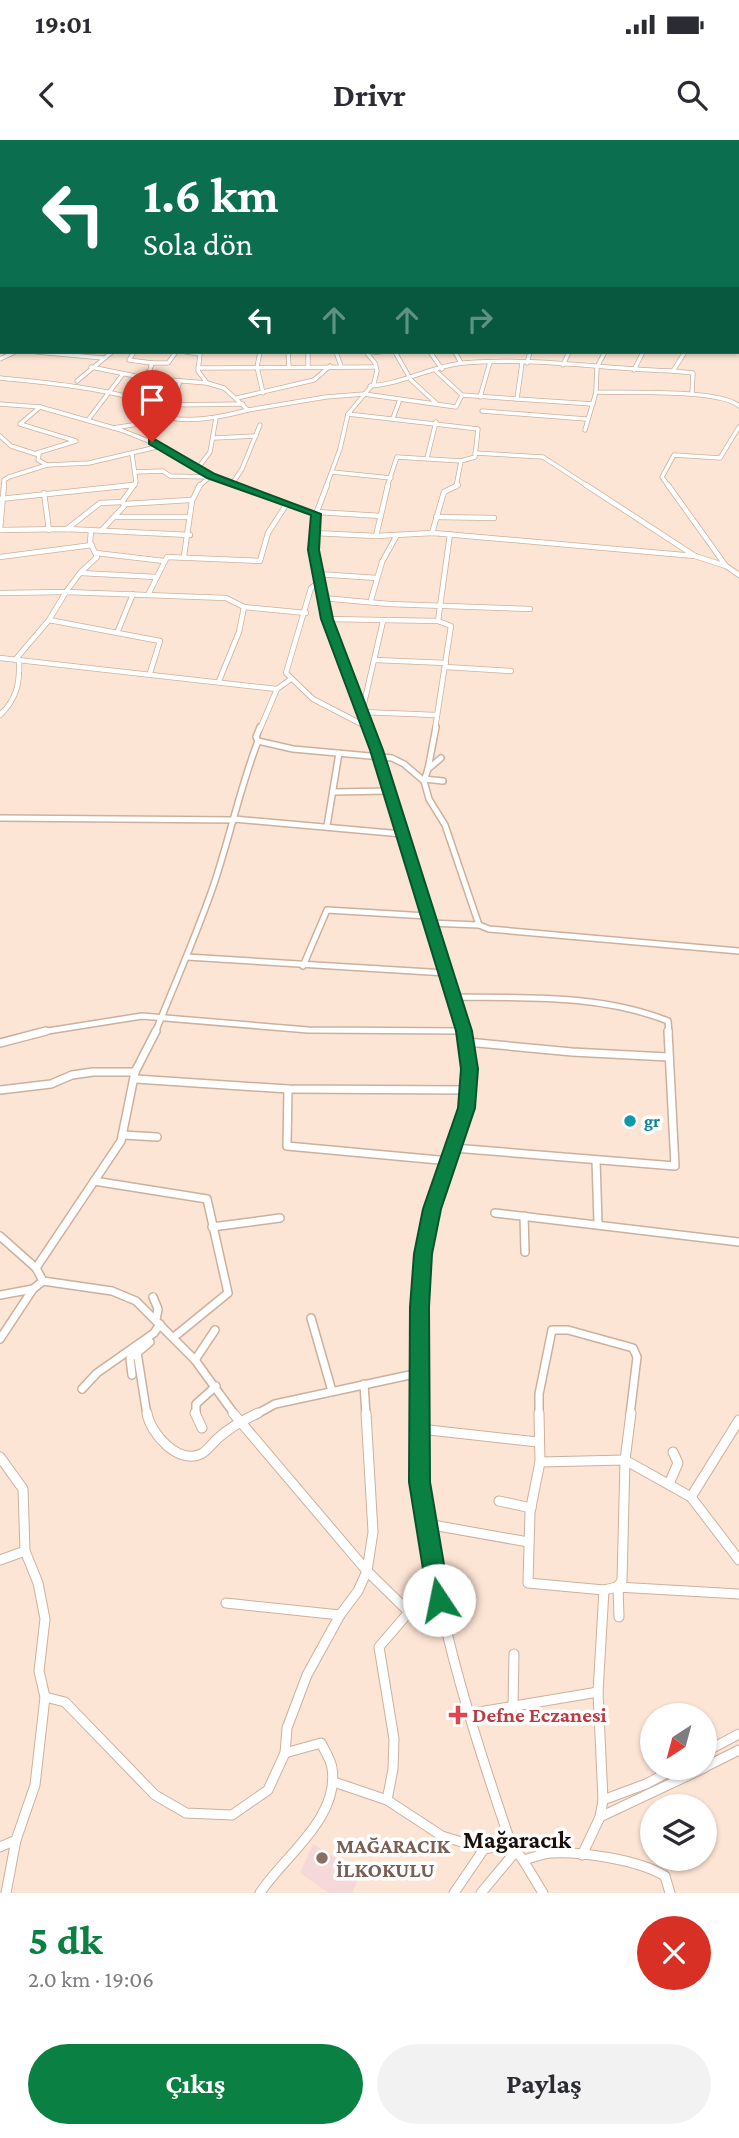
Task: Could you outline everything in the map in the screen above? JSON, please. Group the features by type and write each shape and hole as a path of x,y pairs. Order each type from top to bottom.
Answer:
{"street":[{"path":"59,354 103,358 111,354"},
{"path":"133,354 129,360 151,363 168,363 175,354"},
{"path":"202,354 198,368 207,383"},
{"path":"260,354 257,367 263,393"},
{"path":"288,354 289,367"},
{"path":"307,367 308,354"},
{"path":"337,354 341,366"},
{"path":"367,354 377,372 370,386 348,414 332,472 316,513 314,533 318,583 327,619 369,728 454,997 467,1042 469,1069 467,1108 432,1209 423,1254 419,1373 420,1482 434,1580 467,1714 514,1847 543,1893"},
{"path":"396,354 412,377 411,380 436,403"},
{"path":"431,354 442,369"},
{"path":"456,354 461,363"},
{"path":"483,362 484,354"},
{"path":"517,399 524,363 529,354"},
{"path":"563,365 568,354"},
{"path":"585,430 596,392 597,368 604,354"},
{"path":"634,370 642,354"},
{"path":"673,371 684,354"},
{"path":"77,381 103,358"},
{"path":"370,386 411,380 461,363 490,362 693,373 692,394"},
{"path":"480,397 490,362"},
{"path":"129,397 145,378 151,363"},
{"path":"237,398 314,380 330,366"},
{"path":"198,368 375,366"},
{"path":"91,367 145,378 207,383 224,388 248,410"},
{"path":"436,371 462,395 593,404"},
{"path":"88,419 123,374"},
{"path":"0,378 129,397 150,403 172,418"},
{"path":"159,411 175,397 180,381"},
{"path":"596,392 692,394 698,397 730,399 739,405"},
{"path":"113,428 172,418 216,418 315,398 364,394 456,407 462,395"},
{"path":"524,399 525,415"},
{"path":"393,418 399,402"},
{"path":"0,404 40,407 88,419 161,446 209,477"},
{"path":"168,405 243,404"},
{"path":"0,436 11,446 37,453 76,441 20,424 40,407"},
{"path":"482,411 586,419"},
{"path":"348,414 436,422 478,429 475,453 470,460 397,457 376,536"},
{"path":"198,468 208,460 215,438 216,418"},
{"path":"427,458 436,422"},
{"path":"232,484 242,469 260,425"},
{"path":"726,566 662,477 674,455 720,458 739,427"},
{"path":"215,438 256,436"},
{"path":"161,446 89,463 47,465 4,480 0,530 67,529 190,535"},
{"path":"538,452 695,556"},
{"path":"37,453 38,460 47,465"},
{"path":"475,453 543,457"},
{"path":"100,531 115,517 138,478 132,454"},
{"path":"432,533 444,492 458,486 461,461"},
{"path":"135,472 164,471 170,476 209,477 316,513 381,516"},
{"path":"332,472 391,478"},
{"path":"184,556 190,535 190,500 209,477"},
{"path":"2,499 135,485"},
{"path":"44,493 49,530"},
{"path":"67,529 100,503 190,500"},
{"path":"148,595 167,557 260,561 268,533 286,505"},
{"path":"115,517 188,517"},
{"path":"436,517 494,519"},
{"path":"17,661 49,620 80,573 95,560 91,531"},
{"path":"314,533 376,536 450,534 695,556 726,566 739,575"},
{"path":"438,621 437,605 442,574 450,555 450,534"},
{"path":"371,600 377,578 397,535"},
{"path":"0,557 92,545"},
{"path":"96,553 164,561"},
{"path":"80,573 156,577"},
{"path":"317,574 377,578"},
{"path":"318,583 311,588 286,673 324,709 369,728"},
{"path":"0,593 66,592 230,599 244,607 306,612"},
{"path":"117,633 133,594"},
{"path":"322,598 371,600 388,604 530,609"},
{"path":"219,681 239,632 244,607"},
{"path":"327,619 438,621 451,626 424,780 429,799 445,825 479,925"},
{"path":"49,620 161,642 150,673"},
{"path":"362,712 383,621"},
{"path":"0,658 277,689"},
{"path":"375,660 511,671"},
{"path":"0,715 11,704 21,679 17,661"},
{"path":"36,1268 122,1135 135,1076 187,957 213,887 234,819 241,784 258,741 256,737 277,689 290,679"},
{"path":"362,712 436,715"},
{"path":"258,741 277,747 378,756 404,764 424,780 443,781"},
{"path":"327,826 339,753"},
{"path":"428,769 441,758"},
{"path":"333,792 389,791"},
{"path":"0,818 234,819 402,834"},
{"path":"303,966 327,910 479,925 489,929 739,951"},
{"path":"187,957 446,973"},
{"path":"454,997 582,1002 654,1013 668,1021 675,1166 454,1148"},
{"path":"0,1043 72,1026 142,1016 308,1030 464,1031"},
{"path":"467,1042 572,1052 668,1057"},
{"path":"0,1090 51,1084 72,1075 93,1072 288,1090 466,1090"},
{"path":"288,1090 287,1146 450,1161"},
{"path":"122,1135 157,1137"},
{"path":"596,1160 597,1223"},
{"path":"94,1181 207,1199 228,1293 174,1337"},
{"path":"495,1213 597,1223 646,1232 739,1242"},
{"path":"524,1216 525,1252"},
{"path":"212,1227 280,1218"},
{"path":"0,1236 36,1268 43,1281"},
{"path":"0,1339 33,1289 43,1281 112,1291 136,1301 195,1360 240,1422 367,1571 409,1612 444,1620"},
{"path":"0,1295 33,1289"},
{"path":"132,1375 130,1359 154,1333 158,1322 158,1308 153,1297"},
{"path":"311,1318 332,1391"},
{"path":"195,1360 215,1330"},
{"path":"619,1617 618,1587 622,1581 625,1460 637,1357 634,1348 568,1330 552,1330 539,1394 540,1462 531,1508 528,1583 604,1590 618,1587 739,1594"},
{"path":"82,1389 97,1373 150,1342"},
{"path":"137,1351 149,1424 160,1440 170,1448 191,1456 202,1454 240,1422 275,1404 419,1373"},
{"path":"45,1697 65,1702 155,1795 186,1813 232,1815 268,1790 285,1753 288,1728 307,1675 340,1615 358,1591 367,1571 373,1532 364,1384"},
{"path":"202,1428 194,1411 196,1404 216,1386"},
{"path":"691,1497 739,1420"},
{"path":"420,1429 538,1442"},
{"path":"668,1484 678,1463 673,1452"},
{"path":"0,1457 23,1489 25,1551 38,1583 45,1619 39,1671 45,1697 35,1785 16,1840 6,1893"},
{"path":"540,1462 625,1460 691,1497 739,1560"},
{"path":"499,1501 531,1508"},
{"path":"427,1524 528,1542"},
{"path":"0,1560 25,1551"},
{"path":"582,1855 600,1817 603,1800 598,1692 604,1590"},
{"path":"226,1603 340,1615"},
{"path":"387,1800 393,1769 394,1739 379,1647 409,1612"},
{"path":"513,1707 514,1654"},
{"path":"467,1714 598,1692"},
{"path":"718,1745 739,1734"},
{"path":"260,1893 281,1863 316,1825 330,1800 334,1782 328,1754 321,1744 285,1753"},
{"path":"718,1761 739,1751"},
{"path":"603,1800 654,1780"},
{"path":"600,1817 678,1780"},
{"path":"334,1782 387,1800 442,1836 484,1849 514,1847"},
{"path":"0,1847 16,1840"},
{"path":"482,1893 514,1847"},
{"path":"454,1893 484,1849"},
{"path":"523,1860 548,1853 582,1855 652,1868 665,1876 670,1893"}],"shaded area":[{"name":"MAĞARACIK İLKOKULU","path":"313,1844 361,1873 352,1893 329,1893 300,1873"}],"place":[{"name":"gr","path":"630,1121"},
{"name":"Defne Eczanesi","path":"458,1715"},
{"name":"MAĞARACIK İLKOKULU","path":"322,1858"}],"district":[{"name":"Mağaracık","path":"517,1839"}],"route":[{"path":"152,442 211,476 316,514 313,550 327,619 369,728 467,1042 467,1108 432,1209 423,1254 420,1307 420,1482 439,1600"}]}
